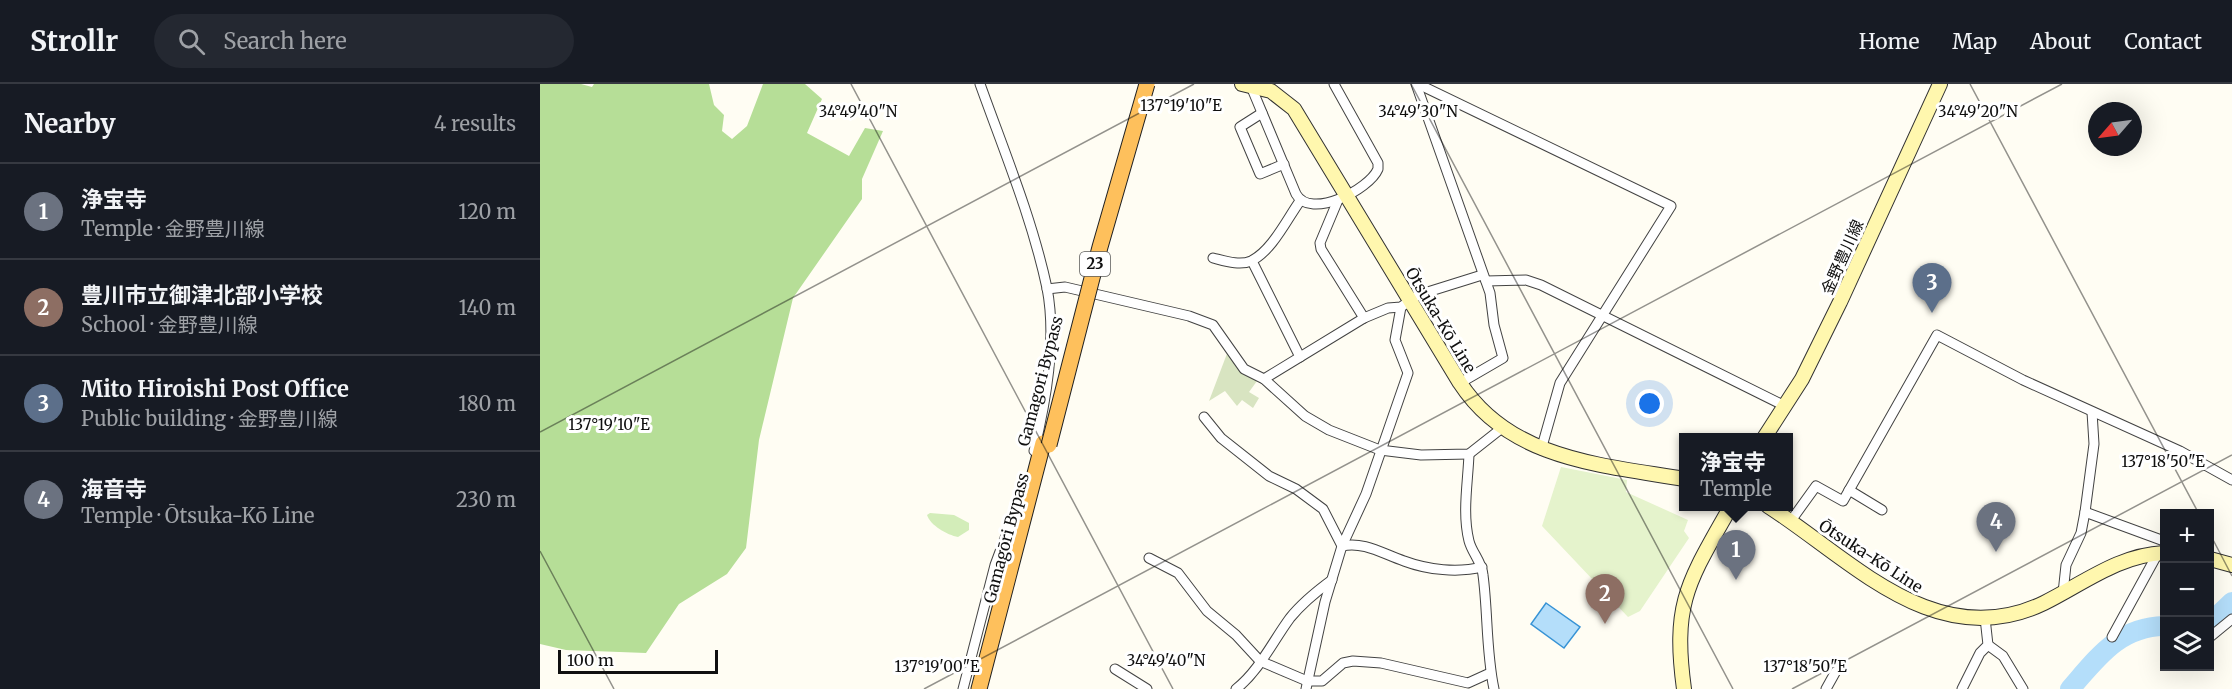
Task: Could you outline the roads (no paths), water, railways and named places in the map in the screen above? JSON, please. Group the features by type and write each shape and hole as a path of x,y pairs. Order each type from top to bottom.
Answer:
{"highway":[{"name":"Gamagori Bypass","path":"979,689 1046,444 1091,255 1142,84"},
{"name":"Gamagōri Bypass","path":"985,689 1046,444 1147,84"}],"main road":[{"name":"Ōtsuka-Kō Line","path":"1242,84 1250,84 1271,91 1294,109 1342,199 1405,303 1479,408 1502,428 1541,450 1600,465 1679,478"},
{"name":"金野豊川線","path":"1767,433 1785,406 1840,302 1940,84"},
{"path":"1684,689 1679,630 1684,598 1729,511"},
{"name":"Ōtsuka-Kō Line","path":"1774,511 1915,605 1943,614 1985,618 2022,612 2118,563 2160,550"},
{"path":"2214,560 2231,562"}],"street":[{"path":"963,689 995,565 1026,481 1041,422 1050,333 1047,288 1012,172 980,84"},
{"path":"1250,84 1300,201 1306,204 1342,199"},
{"path":"1334,84 1378,163 1376,173 1342,199 1320,243 1321,249 1364,318"},
{"path":"1417,84 1484,278 1503,358 1460,384"},
{"path":"1417,84 1671,206 1560,383 1541,450"},
{"path":"1262,113 1240,127 1260,174 1284,164"},
{"path":"1213,258 1239,263 1252,261 1272,241 1300,201"},
{"path":"1252,261 1300,357"},
{"path":"1264,379 1364,318 1388,308 1484,278 1526,280 1541,285 1785,406"},
{"path":"1047,288 1065,287 1190,316 1213,325 1245,369 1264,379 1305,416 1329,430 1380,450 1421,455 1469,454 1502,428"},
{"path":"1306,685 1342,546 1366,494 1408,373 1395,340 1405,303"},
{"path":"1790,522 1816,486 1844,501 1937,335 2092,412 2180,451 2232,480"},
{"path":"2063,593 2066,565 2081,533 2085,512 2094,444 2092,412"},
{"path":"1204,417 1221,438 1269,476 1296,489 1323,509 1342,546"},
{"path":"1469,454 1466,518 1469,543 1482,567 1490,673 1494,689"},
{"path":"1849,490 1882,510"},
{"path":"2085,512 2160,548"},
{"path":"1342,546 1355,543 1406,562 1438,569 1466,571 1482,567"},
{"path":"2112,637 2160,553"},
{"path":"1149,558 1178,573 1207,611 1236,634 1260,661 1306,685 1322,681 1343,663 1353,661 1382,663 1468,683 1490,673"},
{"path":"1236,689 1260,661 1292,616 1314,593 1332,580"},
{"path":"1985,618 1988,645 2003,656 2023,689"},
{"path":"2214,634 2232,619"},
{"path":"1962,689 1980,653 1988,645"},
{"path":"1115,669 1147,689"},
{"path":"1826,689 1836,671"}],"water":[{"path":"1546,603 1580,627 1564,648 1531,624"}],"waterway":[{"path":"2214,619 2232,602"},
{"path":"2070,689 2100,655 2122,638 2134,632 2160,626"}],"place":[{"name":"Mito Hiroishi Post Office","path":"1932,313"},
{"name":"海音寺","path":"1996,552"},
{"name":"浄宝寺","path":"1736,580"},
{"name":"豊川市立御津北部小学校","path":"1605,624"}]}
